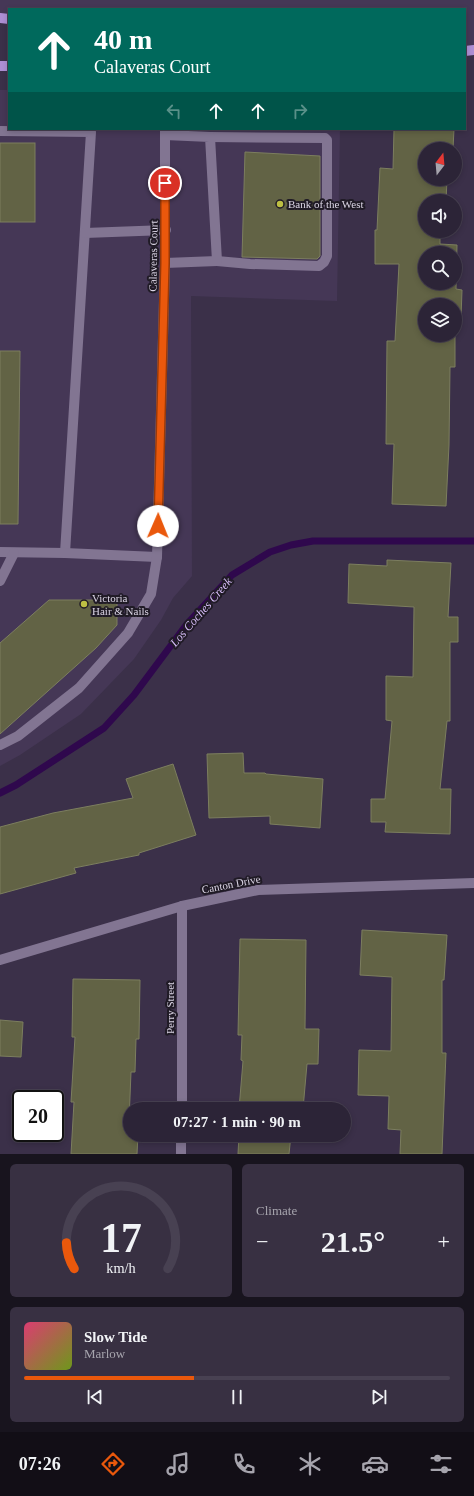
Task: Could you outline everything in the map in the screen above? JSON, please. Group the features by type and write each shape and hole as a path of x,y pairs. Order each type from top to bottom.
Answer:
{"street":[{"path":"0,131 91,132 65,553"},
{"path":"165,132 210,138 325,138 328,140 327,256 324,262 318,266 250,264 217,261 165,263"},
{"name":"Calaveras Court","path":"0,745 18,736 79,688 128,633 151,594 157,557 166,230 165,132"},
{"path":"210,138 217,261"},
{"path":"85,233 166,230"},
{"path":"0,552 157,557"},
{"path":"0,581 14,553"},
{"name":"Canton Drive","path":"0,960 182,906 258,890 474,883"},
{"name":"Perry Street","path":"182,906 182,1102"},
{"path":"181,1142 181,1154"}],"shaded area":[{"path":"0,0 474,0 474,50 466,51 466,8 8,8 8,19 0,18"},
{"path":"0,90 8,90 8,130 340,130 337,301 191,296 192,576 173,598 161,620 134,659 81,714 20,755 0,766"}],"building":[{"path":"394,130 454,130 453,142 418,142 418,186 447,186 446,194 418,194 418,238 440,238 440,244 457,245 418,246 418,290 462,290 462,298 418,298 418,342 455,342 455,367 450,367 449,445 446,506 392,504 394,444 386,444 387,341 395,341 399,264 375,264 375,230 377,230 380,168 393,169"},
{"path":"0,143 35,143 35,222 0,222"},
{"path":"245,152 320,156 320,256 317,259 242,257"},
{"path":"0,351 20,351 18,524 0,524"},
{"path":"387,560 451,563 448,617 458,617 458,642 450,642 450,721 447,721 440,789 451,789 450,834 385,832 386,822 371,822 371,799 385,799 392,721 386,720 386,676 413,677 414,607 348,603 349,564 387,566"},
{"path":"49,600 117,600 117,625 96,648 0,734 0,643"},
{"path":"243,753 244,773 265,773 323,779 320,828 270,824 270,816 209,818 207,754"},
{"path":"173,764 196,835 139,853 139,855 74,868 76,873 0,894 0,827 53,813 133,798 126,779"},
{"path":"362,930 447,935 444,980 442,980 442,1053 446,1053 442,1154 400,1154 401,1130 388,1129 389,1096 358,1095 359,1050 391,1051 392,977 360,975"},
{"path":"240,939 306,940 305,1029 319,1029 318,1064 307,1064 304,1102 240,1102 243,1061 241,1060 242,1035 238,1035"},
{"path":"73,979 140,980 139,1039 136,1039 135,1072 131,1072 130,1102 123,1102 123,1142 138,1142 137,1154 71,1154 74,1102 71,1102 75,1037 72,1037"},
{"path":"0,1020 23,1022 21,1057 0,1056"},
{"path":"239,1142 290,1142 289,1154 238,1154"}],"waterway":[{"name":"Los Coches Creek","path":"0,793 16,785 104,728 134,695 187,624 232,575 270,552 291,545 313,541 474,541"}],"place":[{"name":"Bank of the West","path":"280,204"},
{"name":"Victoria Hair & Nails","path":"84,604"}],"route":[{"path":"158,526 165,263 165,183"}]}
